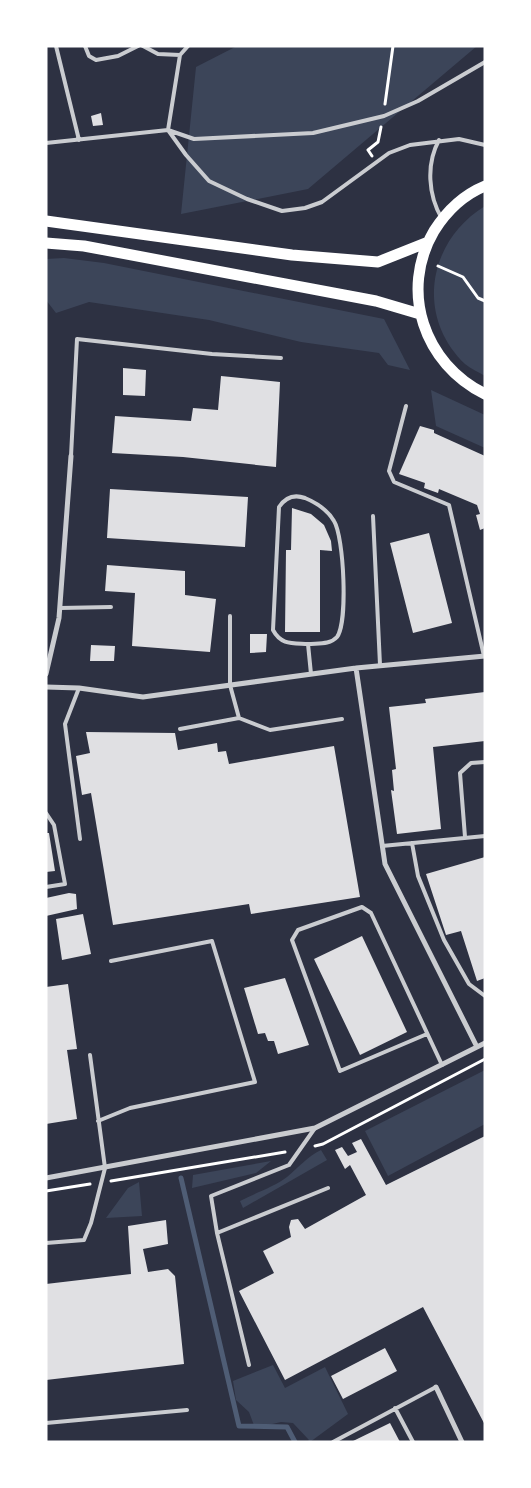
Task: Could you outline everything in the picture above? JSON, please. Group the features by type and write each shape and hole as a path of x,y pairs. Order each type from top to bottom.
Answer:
{"main road":[{"path":"485,186 459,202 442,219 428,242 420,266 417,290 420,314 426,332 445,364 458,377 485,394"},
{"path":"46,221 292,255 378,262 428,242"},
{"path":"46,243 84,246 376,301 420,314"}],"street":[{"path":"46,674 60,608 71,456"},
{"path":"46,687 79,688 143,697 380,665 484,656"},
{"path":"356,668 385,864 477,1048"},
{"path":"46,1178 315,1128 485,1043"},
{"path":"436,1387 462,1442"}],"lane":[{"path":"56,46 79,140"},
{"path":"85,46 89,56 96,60 118,56 138,46"},
{"path":"143,46 158,54 180,54"},
{"path":"188,46 180,54 168,130 186,155 209,181 247,199 282,211 306,208 322,202 389,153 410,145 459,138 485,145"},
{"path":"46,143 168,130 194,139 313,133 346,127 384,116 418,101 485,62"},
{"path":"439,140 432,153 429,170 436,209 442,219"},
{"path":"71,456 78,339 212,354 281,358"},
{"path":"406,406 389,471 394,482 449,505 484,656"},
{"path":"302,496 321,505 335,521 341,538 342,621 337,637 329,643 308,644 284,643 278,638 274,630 279,507 289,497 302,496"},
{"path":"373,516 380,665"},
{"path":"60,608 112,607"},
{"path":"230,616 230,685 239,718"},
{"path":"308,644 312,674"},
{"path":"79,688 65,724 80,839"},
{"path":"180,729 239,718 270,730 342,719"},
{"path":"465,838 460,772 471,763 485,762"},
{"path":"46,887 64,884 54,825 47,815"},
{"path":"382,846 485,836"},
{"path":"412,843 418,876 444,940 469,984 485,996"},
{"path":"427,1034 340,1071 292,940 298,930 362,907 371,913 442,1065"},
{"path":"98,1121 130,1108 256,1082 212,941 111,961"},
{"path":"46,1243 84,1240 91,1223 105,1168 90,1055"},
{"path":"249,1365 217,1233 211,1196 289,1166 315,1128"},
{"path":"217,1233 328,1188"},
{"path":"333,1442 436,1387"},
{"path":"395,1408 413,1442"},
{"path":"46,1423 187,1410"}],"path":[{"path":"438,266 463,277 478,298 485,301"}],"shaded area":[{"path":"237,46 477,46 308,189 181,214 196,67"},
{"path":"485,206 485,376 465,364 449,345 439,324 434,302 435,280 440,259 451,239 466,221"},
{"path":"64,258 104,263 384,319 410,370 388,365 379,353 301,342 209,320 89,302 56,313 46,300 46,259"},
{"path":"431,390 485,415 485,448 436,426"},
{"path":"485,1070 485,1124 388,1176 365,1131"},
{"path":"321,1150 327,1160 243,1208 240,1201 282,1181 307,1159"},
{"path":"271,1161 256,1173 192,1188 193,1175"},
{"path":"139,1182 142,1216 106,1218 128,1188"},
{"path":"273,1365 285,1388 325,1367 348,1414 310,1442 307,1442 309,1440 293,1423 281,1422 255,1428 249,1412 236,1400 233,1381"}],"building":[{"path":"101,113 103,125 93,126 91,116"},
{"path":"123,368 146,370 145,396 123,395"},
{"path":"221,376 280,382 276,467 183,457 112,453 115,416 191,421 193,408 218,410"},
{"path":"420,426 434,430 434,433 485,456 485,528 480,530 476,515 480,514 477,505 439,489 438,493 424,488 425,483 399,474"},
{"path":"110,489 248,497 245,547 107,538"},
{"path":"292,508 311,514 324,525 331,541 332,551 320,550 320,632 285,632 286,550 291,550"},
{"path":"429,533 452,623 413,633 390,543"},
{"path":"107,565 185,571 185,595 216,599 210,652 132,646 135,593 105,591"},
{"path":"250,634 267,634 266,652 250,653"},
{"path":"91,645 115,646 114,661 90,661"},
{"path":"485,692 485,741 433,747 441,829 397,834 391,790 394,791 392,770 396,769 389,707 426,703 425,699"},
{"path":"86,732 175,733 178,750 217,743 218,752 226,751 229,764 334,746 360,897 251,914 249,904 113,925 91,793 82,795 76,756 90,753"},
{"path":"46,833 49,833 55,871 46,872"},
{"path":"485,857 485,978 477,981 461,931 446,935 426,874"},
{"path":"69,893 76,894 77,909 46,916 46,898"},
{"path":"83,914 91,954 62,960 56,919"},
{"path":"362,936 407,1032 360,1055 314,959"},
{"path":"285,978 309,1045 278,1054 274,1041 268,1041 265,1033 258,1034 244,988"},
{"path":"68,984 77,1049 67,1050 77,1119 46,1124 46,987"},
{"path":"485,1136 485,1425 423,1307 285,1380 239,1291 274,1273 263,1251 291,1237 289,1227 291,1220 298,1219 305,1229 366,1195 350,1165 345,1169 335,1150 342,1147 348,1156 357,1152 352,1143 361,1139 386,1185"},
{"path":"166,1220 168,1244 143,1249 148,1272 168,1269 175,1276 184,1364 46,1380 46,1284 131,1274 128,1226"},
{"path":"385,1348 397,1371 343,1399 331,1376"},
{"path":"390,1423 400,1442 351,1442"}],"waterway":[{"path":"181,1178 239,1426 287,1427 295,1442"}]}
